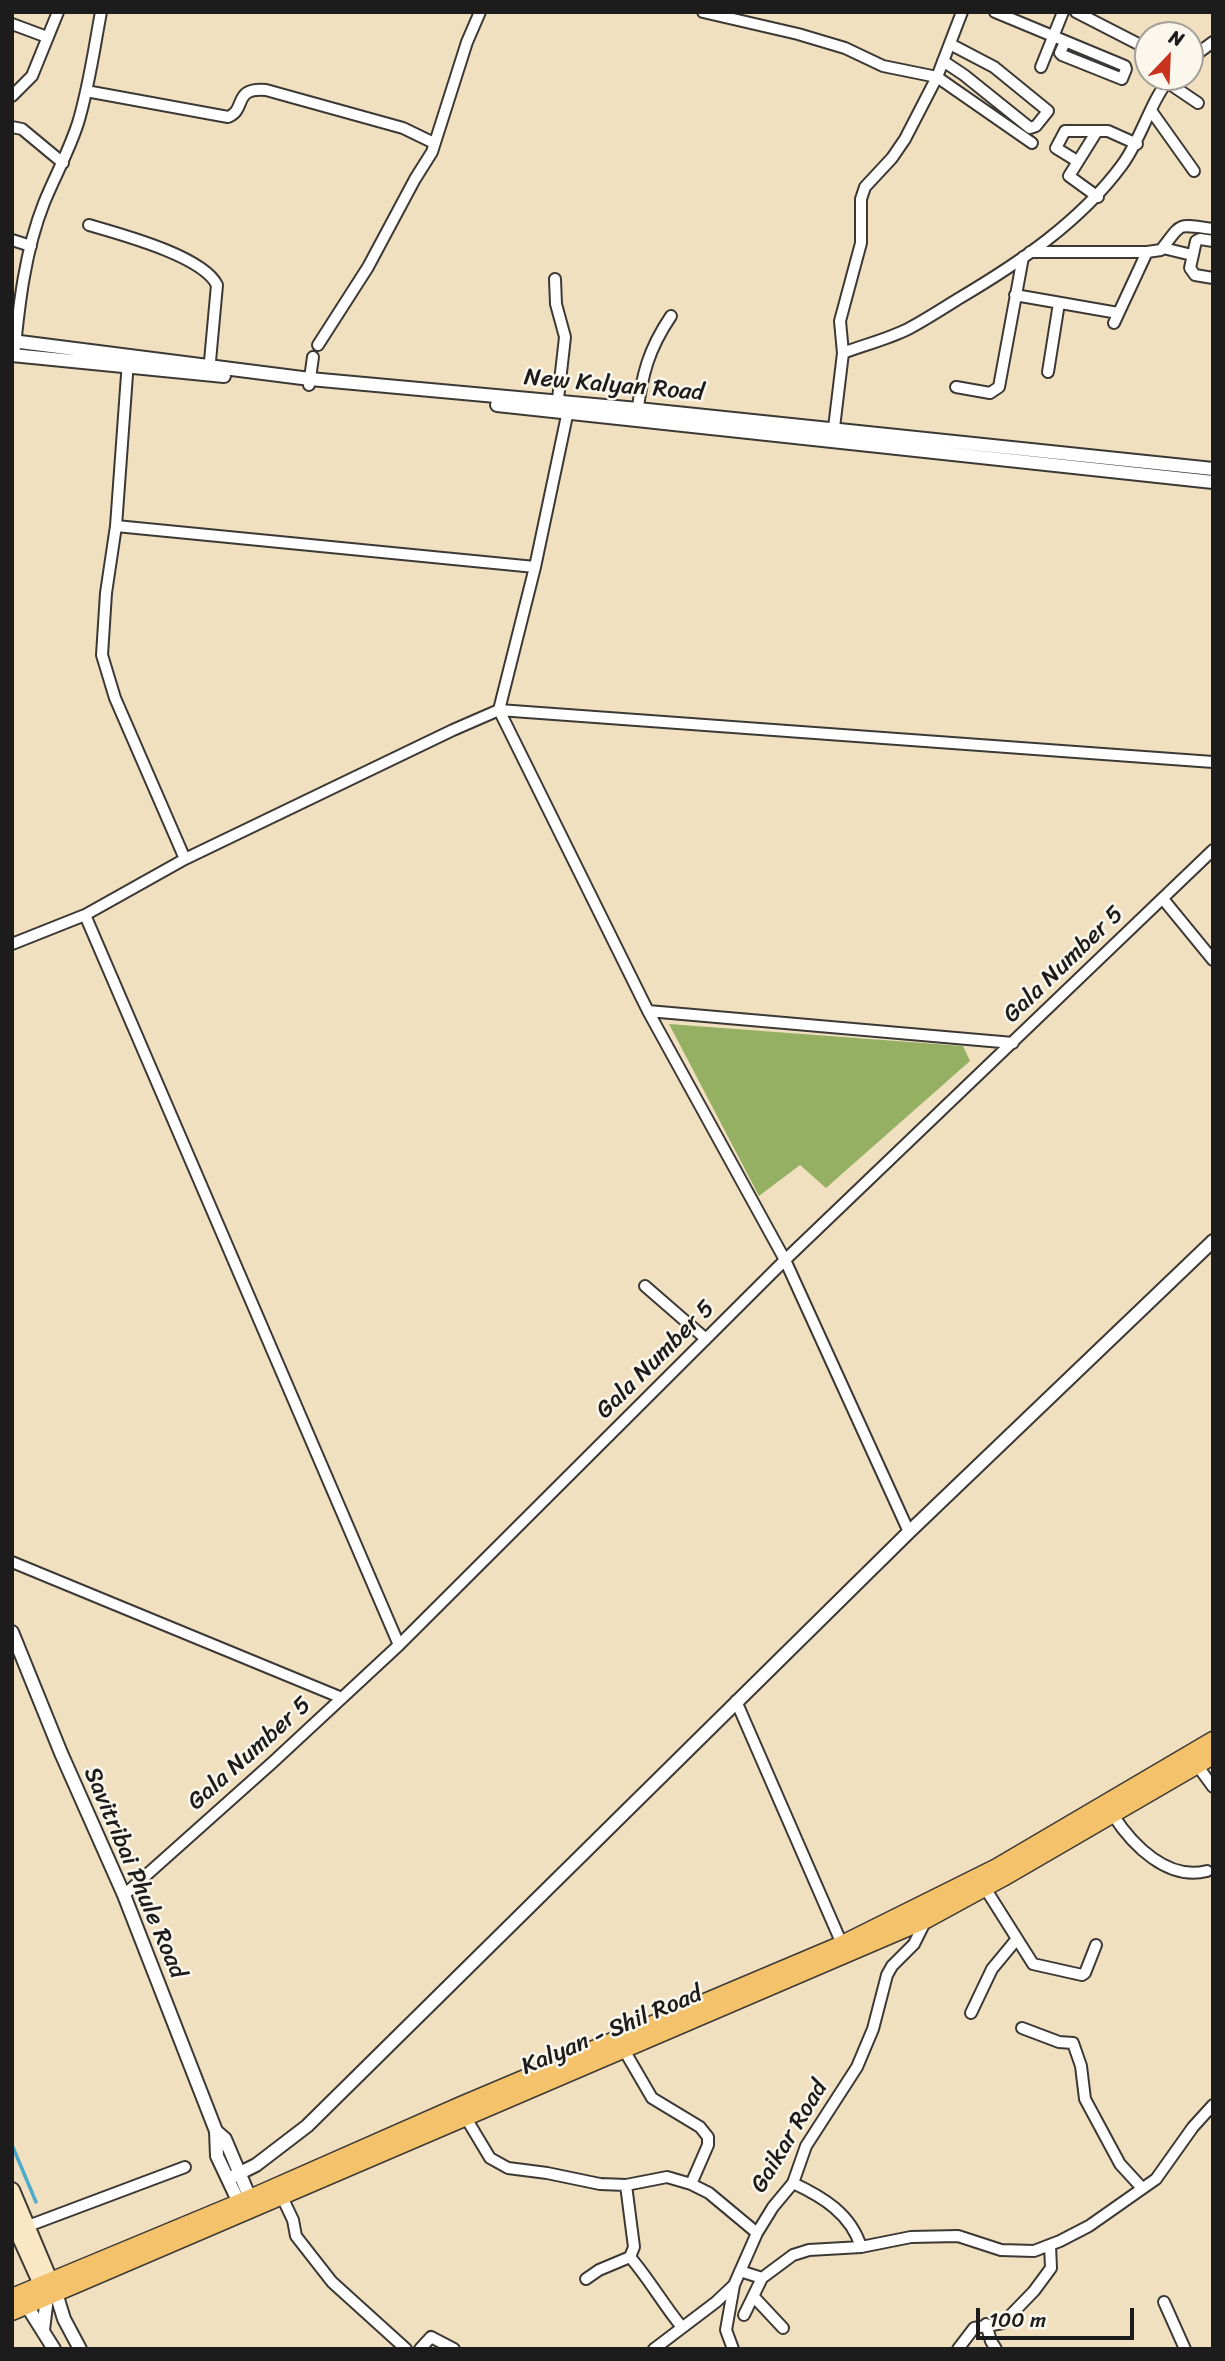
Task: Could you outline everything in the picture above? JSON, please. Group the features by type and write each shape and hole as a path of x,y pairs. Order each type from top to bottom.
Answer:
{"main road":[{"name":"Kalyan - Shil Road","path":"247,2206 282,2197 466,2118 565,2068 624,2050 923,1913 1213,1740"},
{"name":"Kalyan - Shil Road","path":"12,2297 48,2289 247,2206 842,1944 985,1888 1213,1756"},
{"path":"12,2190 21,2234 48,2289"},
{"name":"Kalyan - Shil Road","path":"20,2309 48,2289"}],"street":[{"path":"19,12 12,24 47,37"},
{"path":"12,96 32,76 58,12"},
{"path":"101,12 86,91 71,144 44,204 32,246 21,293 13,356 128,361"},
{"path":"318,345 368,267 432,152 480,12"},
{"path":"703,12 798,34 845,48 883,66 937,77 1032,143"},
{"path":"833,435 843,353 840,321 861,243 861,199 865,187 892,158 905,139 937,77 962,12"},
{"path":"995,12 1125,66 1122,79 1062,55 1060,52 1065,42"},
{"path":"1041,67 1063,12"},
{"path":"1076,12 1134,42"},
{"path":"943,61 1030,128 1036,126 1048,111 994,67 950,44"},
{"path":"86,91 228,117 235,113 245,93 250,90 266,90 391,124 434,143"},
{"path":"843,353 906,330 1000,274 1065,226 1098,197 1136,144 1163,91"},
{"path":"1184,91 1198,103"},
{"path":"1152,112 1194,171"},
{"path":"12,127 22,129 62,163"},
{"path":"1077,161 1056,148 1065,131 1113,132 1136,144"},
{"path":"1097,131 1069,176 1098,197"},
{"path":"89,225 139,240 192,262 212,276 217,285 209,370"},
{"path":"1026,254 1158,251 1181,226 1213,229"},
{"path":"12,240 32,246"},
{"path":"1213,241 1198,240 1192,255 1191,268 1193,273 1213,278"},
{"path":"1163,248 1192,255"},
{"path":"1015,295 1116,318 1147,252"},
{"path":"956,387 990,393 997,390 1015,295 1026,254"},
{"path":"555,279 556,304 565,337 563,407 535,567 499,710 648,1011 785,1260 909,1532"},
{"path":"1048,372 1059,303"},
{"path":"637,414 642,372 659,334 671,316"},
{"path":"14,341 128,361 454,401 478,399"},
{"path":"309,382 313,356"},
{"path":"128,361 116,526 102,654 115,698 185,859"},
{"path":"309,382 1114,464 1213,469"},
{"path":"1114,464 1213,482"},
{"path":"116,526 535,567"},
{"path":"12,944 85,915 185,859 499,710 1213,762"},
{"name":"Gala Number 5","path":"124,1895 399,1645 785,1260 1213,850"},
{"path":"1163,899 1213,960"},
{"path":"85,915 399,1645"},
{"path":"648,1011 1013,1043"},
{"path":"228,2179 256,2165 307,2126 909,1532 1213,1241"},
{"path":"645,1286 706,1339"},
{"path":"12,1562 342,1698"},
{"name":"Savitribai Phule Road","path":"12,1632 61,1753 124,1895 216,2131 217,2156 228,2179 247,2206"},
{"path":"736,1701 842,1944"},
{"path":"1197,1765 1213,1787"},
{"path":"1113,1815 1125,1833 1161,1864 1194,1874 1207,1871"},
{"path":"985,1888 1033,1964 1082,1975 1096,1945"},
{"name":"Gaikar Road","path":"734,2285 757,2233 773,2207 793,2183 806,2146 857,2067 873,2029 887,1975 892,1966 914,1944 923,1913"},
{"path":"971,2013 992,1969 1016,1940"},
{"path":"1021,2028 1059,2042 1073,2043 1081,2066 1085,2099 1120,2164 1142,2188"},
{"path":"624,2050 652,2098 700,2127 708,2137 708,2145 691,2184"},
{"path":"744,2315 762,2278 793,2255 808,2250 861,2247 911,2237 958,2236 1002,2250 1034,2251 1050,2245 1089,2226 1156,2179 1193,2127 1213,2105"},
{"path":"466,2118 490,2158 508,2168 600,2185 626,2185 667,2177 709,2193 757,2233"},
{"name":"Savitribai Phule Road","path":"216,2131 225,2139 240,2171 247,2206"},
{"path":"21,2234 185,2167"},
{"path":"793,2183 825,2199 857,2234 861,2247"},
{"path":"586,2279 599,2270 630,2257 635,2247 626,2185"},
{"path":"282,2197 293,2221 296,2236 323,2272 406,2349"},
{"path":"958,2349 974,2328 1003,2323 1034,2291 1051,2268 1050,2245"},
{"path":"630,2257 645,2273 664,2305 681,2326"},
{"path":"740,2271 762,2278"},
{"path":"654,2349 734,2285"},
{"path":"733,2349 726,2330 734,2285"},
{"path":"48,2289 80,2349"},
{"path":"44,2330 48,2289"},
{"path":"754,2297 783,2328"},
{"path":"1164,2302 1183,2347"},
{"path":"20,2309 44,2330 54,2349"},
{"path":"44,2330 64,2319"},
{"path":"986,2324 996,2349"},
{"path":"420,2349 431,2337 454,2349"},
{"path":"387,2349 397,2341"}],"green space":[{"path":"669,1024 963,1046 970,1061 826,1188 800,1165 759,1196"}],"waterway":[{"path":"12,2145 36,2202"}]}
